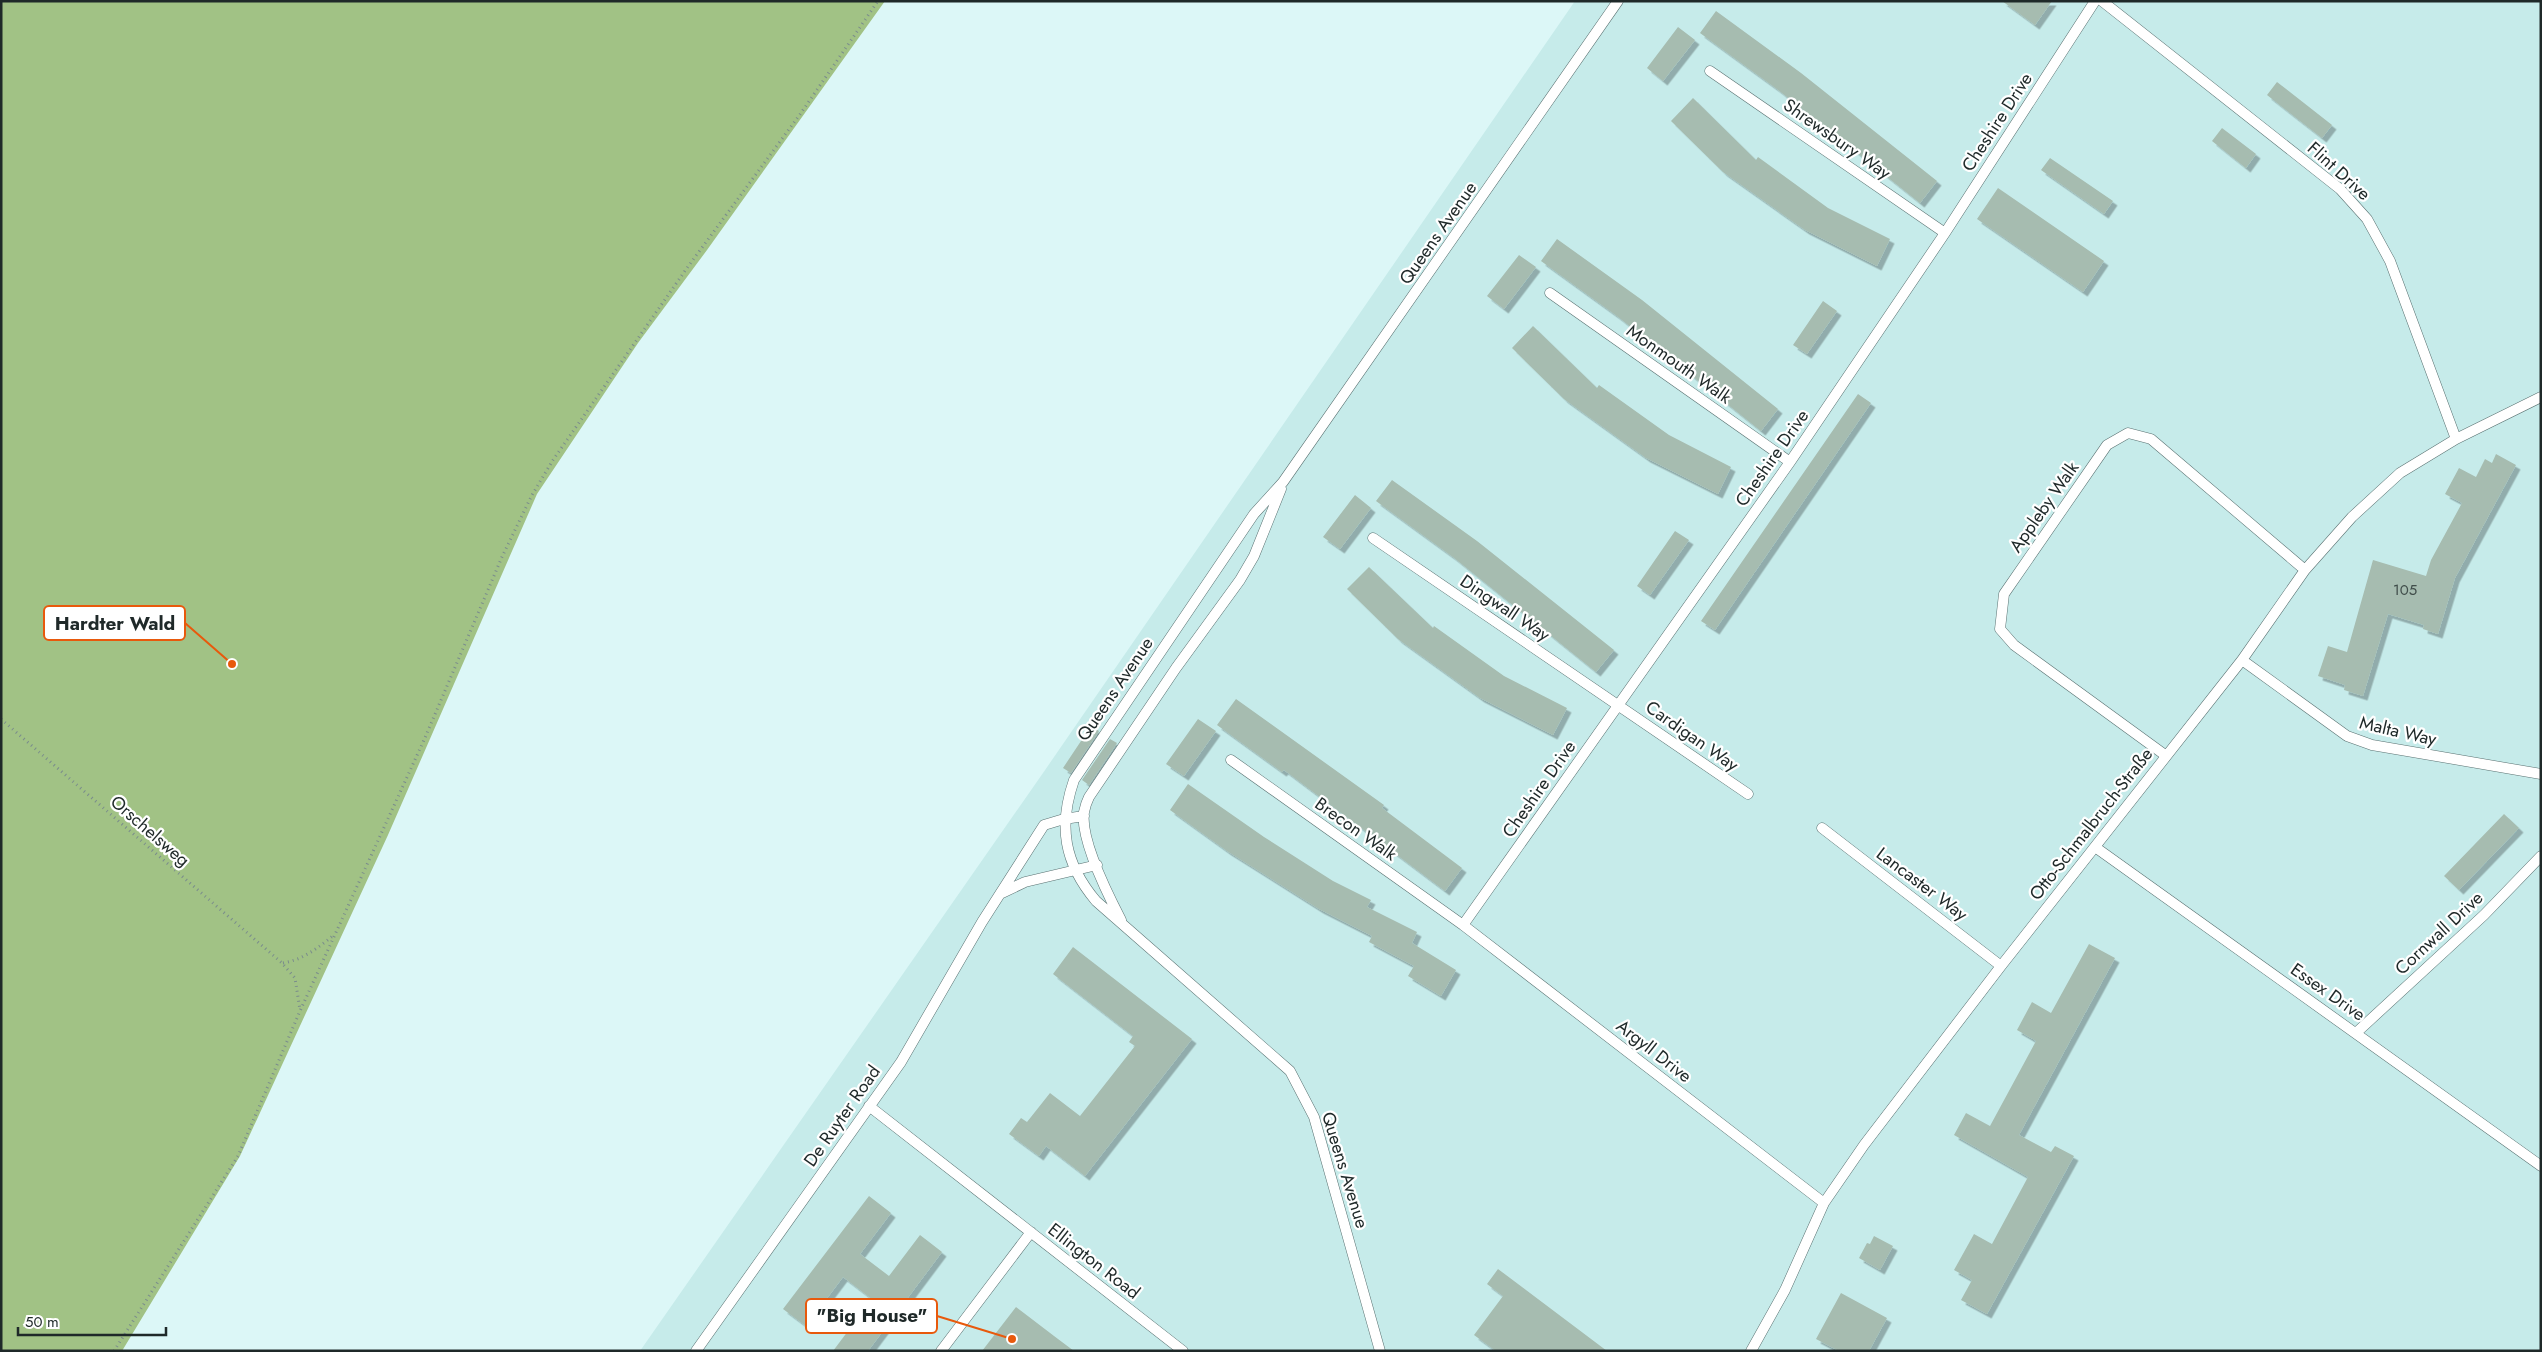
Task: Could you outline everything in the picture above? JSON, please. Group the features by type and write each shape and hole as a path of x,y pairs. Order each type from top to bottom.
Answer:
{"lane":[{"name":"Queens Avenue","path":"1380,1351 1314,1117 1290,1071 1123,925 1090,893 1076,870 1068,851 1064,819 1068,798 1078,774 1254,514 1283,482 1618,1"},
{"name":"Cheshire Drive","path":"1463,925 1790,462 1945,233 2095,1"},
{"name":"Flint Drive","path":"2102,1 2340,189 2367,219 2390,261 2456,439"},
{"name":"Shrewsbury Way","path":"1710,71 1945,233"},
{"name":"Monmouth Walk","path":"1550,294 1790,462"},
{"name":"Otto-Schmalbruch-Straße","path":"1751,1351 1785,1290 1824,1203 1864,1145 2165,755 2242,660 2306,570 2352,517 2400,473 2456,439 2541,397"},
{"name":"Appleby Walk","path":"2165,755 2014,645 2000,629 2004,594 2107,445 2128,433 2151,439 2306,570"},
{"name":"Queens Avenue","path":"1123,925 1097,865 1086,832 1084,816 1089,796 1254,556 1283,482"},
{"name":"Dingwall Way","path":"1374,538 1619,705"},
{"name":"Malta Way","path":"2242,660 2347,736 2372,745 2541,774"},
{"name":"Cardigan Way","path":"1619,705 1748,794"},
{"name":"Brecon Walk","path":"1231,760 1463,925"},
{"name":"De Ruyter Road","path":"696,1351 901,1062 982,922 1044,826 1064,819 1084,816"},
{"name":"Lancaster Way","path":"1822,828 2001,966"},
{"name":"Essex Drive","path":"2095,847 2357,1032 2541,1166"},
{"name":"Cornwall Drive","path":"2357,1032 2484,915 2541,856"},
{"name":"De Ruyter Road","path":"1002,893 1025,882 1097,865"},
{"name":"Argyll Drive","path":"1463,925 1824,1203"},
{"path":"869,1106 1030,1232"},
{"name":"Ellington Road","path":"941,1351 1030,1232 1183,1351"}],"path":[{"path":"114,1351 238,1156 300,1011 424,740 502,557 532,496 553,460 676,284 801,113 878,1"},
{"name":"Orschelsweg","path":"1,719 282,963 295,978 300,1011"},
{"path":"282,963 293,962 306,955 335,934"}],"shaded area":[{"path":"1575,1 2541,1 2541,1351 640,1351 1043,773"}],"green space":[{"path":"1,1 885,1 638,343 537,494 388,835 240,1156 122,1351 1,1351"}],"building":[{"path":"2002,1 2052,1 2035,25"},
{"path":"1716,11 1801,73 1937,181 1920,203 1777,89 1700,33"},
{"path":"1678,27 1695,40 1663,81 1647,68"},
{"path":"2277,82 2332,125 2322,138 2267,95"},
{"path":"1693,98 1756,160 1758,157 1828,208 1890,239 1877,266 1805,230 1723,172 1671,121"},
{"path":"2222,128 2256,154 2246,168 2212,141"},
{"path":"2050,158 2113,201 2104,214 2041,170"},
{"path":"1998,188 2104,261 2083,292 1977,219"},
{"path":"1557,239 1642,300 1778,409 1761,431 1617,316 1541,261"},
{"path":"1519,255 1536,267 1504,309 1487,296"},
{"path":"1823,301 1837,311 1807,354 1793,345"},
{"path":"1533,326 1597,388 1599,385 1669,435 1731,467 1718,494 1646,458 1564,399 1512,348"},
{"path":"1858,394 1871,403 1715,630 1701,621"},
{"path":"2496,454 2516,465 2455,578 2438,634 2423,629 2424,625 2388,614 2363,696 2344,690 2345,685 2318,676 2328,646 2347,652 2373,560 2426,576 2431,560 2462,503 2445,494 2459,468 2476,477 2485,459 2492,463"},
{"path":"1392,480 1477,541 1614,650 1596,672 1453,557 1376,501"},
{"path":"1355,495 1371,508 1340,549 1323,537"},
{"path":"1675,531 1689,540 1650,595 1637,586"},
{"path":"1369,567 1433,628 1434,626 1504,676 1567,708 1553,735 1480,698 1398,639 1347,589"},
{"path":"1236,699 1384,805 1382,808 1462,868 1445,891 1284,770 1282,772 1217,725"},
{"path":"1198,719 1216,731 1184,776 1166,764"},
{"path":"1091,726 1099,731 1071,773 1063,768"},
{"path":"1110,739 1117,743 1089,785 1082,780"},
{"path":"1188,784 1264,837 1333,881 1371,900 1367,907 1417,932 1412,943 1456,970 1441,996 1408,976 1414,966 1369,942 1372,936 1319,909 1227,851 1170,810"},
{"path":"2504,814 2519,828 2459,890 2444,876"},
{"path":"2089,944 2115,958 2019,1135 2051,1152 2055,1146 2074,1156 1987,1314 1961,1300 1972,1280 1954,1270 1974,1234 1992,1244 2028,1177 1954,1135 1966,1113 1990,1126 2036,1041 2017,1030 2032,1002 2051,1013"},
{"path":"1073,947 1192,1039 1085,1176 1046,1146 1039,1156 1009,1134 1021,1118 1027,1122 1050,1093 1080,1116 1135,1046 1129,1042 1133,1036 1053,974"},
{"path":"869,1196 891,1213 860,1254 889,1276 920,1235 942,1252 868,1351 833,1351 872,1299 843,1277 806,1326 783,1309"},
{"path":"1874,1236 1893,1246 1880,1270 1859,1258 1867,1243 1870,1244"},
{"path":"1498,1269 1607,1351 1496,1351 1474,1335 1503,1296 1487,1284"},
{"path":"1841,1293 1887,1318 1869,1351 1839,1351 1816,1339"},
{"path":"1016,1307 1054,1336 1074,1351 982,1351"}],"place":[{"name":"Hardter Wald","path":"232,664"},
{"name":"\"Big House\"","path":"1012,1339"}]}
